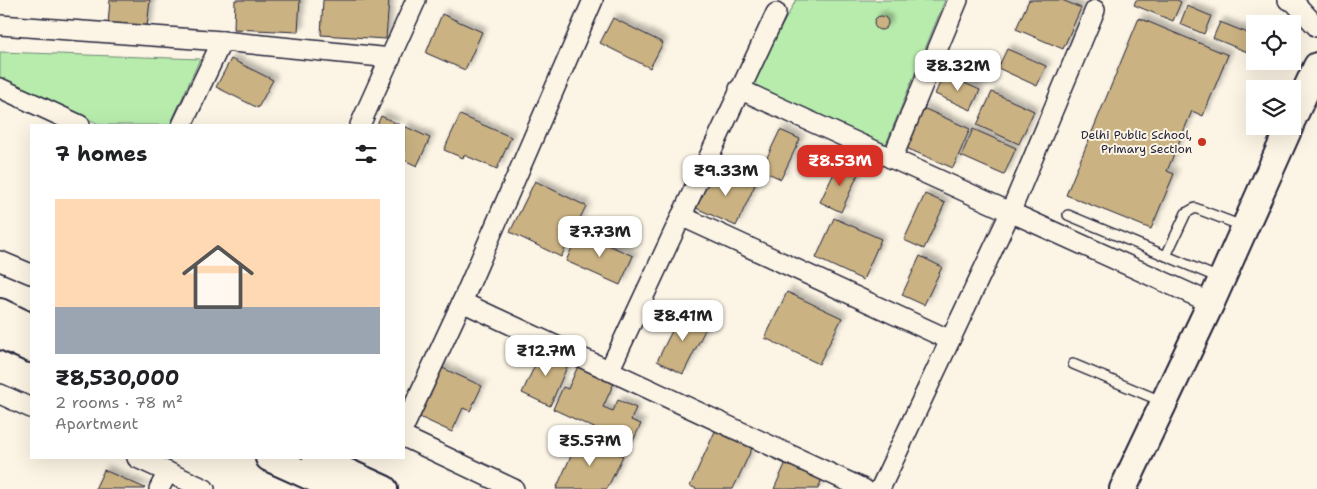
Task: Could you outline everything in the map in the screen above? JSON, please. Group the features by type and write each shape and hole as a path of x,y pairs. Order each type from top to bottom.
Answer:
{"street":[{"path":"360,124 416,0"},
{"path":"405,425 462,302 593,0"},
{"path":"892,159 958,0"},
{"path":"1291,0 1317,27"},
{"path":"880,489 1010,213 1094,10"},
{"path":"609,371 776,13"},
{"path":"0,25 222,41 391,58"},
{"path":"182,124 222,41"},
{"path":"1301,101 1317,66"},
{"path":"0,88 78,124"},
{"path":"739,89 1010,213 1216,291"},
{"path":"1123,489 1216,291 1286,135"},
{"path":"681,216 950,340"},
{"path":"0,260 30,274"},
{"path":"462,302 864,489"},
{"path":"0,312 30,326"},
{"path":"0,335 30,349"},
{"path":"0,394 30,408"},
{"path":"405,437 514,489"},
{"path":"140,459 206,489"},
{"path":"271,459 338,489"},
{"path":"318,459 384,489"},
{"path":"159,489 168,472"}],"lane":[{"path":"1166,256 1186,213 1195,208 1245,227"},
{"path":"1068,215 1166,256 1216,291"},
{"path":"1073,364 1164,402"}],"green space":[{"path":"796,0 945,0 884,149 749,86"},
{"path":"0,52 200,59 170,124 99,124 0,78"}],"building":[{"path":"110,0 150,0 147,27 108,24"},
{"path":"235,0 300,0 298,32 234,29"},
{"path":"323,0 389,0 386,39 321,35"},
{"path":"1029,0 1062,0 1081,8 1063,49 1016,29"},
{"path":"1136,0 1177,0 1181,2 1173,21 1134,5"},
{"path":"1187,6 1211,16 1204,34 1180,24"},
{"path":"442,14 482,32 465,70 426,53"},
{"path":"878,16 884,16 888,23 884,30 878,30 874,26 874,20"},
{"path":"613,18 663,43 650,68 600,43"},
{"path":"1139,18 1228,55 1203,116 1192,111 1167,171 1174,174 1151,229 1066,195"},
{"path":"1220,22 1246,32 1246,52 1213,38"},
{"path":"1007,49 1046,66 1037,86 998,68"},
{"path":"231,59 273,80 258,108 216,87"},
{"path":"944,74 980,90 971,110 935,94"},
{"path":"992,92 1034,111 1019,144 977,125"},
{"path":"923,108 970,129 953,168 906,148"},
{"path":"460,115 511,137 497,169 464,155 463,158 444,150"},
{"path":"381,116 398,124 377,124"},
{"path":"405,126 430,138 417,166 405,160"},
{"path":"973,129 1016,148 1004,175 961,156"},
{"path":"780,130 800,139 781,179 761,170"},
{"path":"839,163 859,172 841,212 820,202"},
{"path":"715,167 755,185 736,226 696,208"},
{"path":"535,181 586,206 561,257 510,232"},
{"path":"925,194 945,203 924,249 904,240"},
{"path":"834,218 881,239 863,280 816,258"},
{"path":"579,232 633,256 620,285 566,261"},
{"path":"920,256 942,267 924,305 902,295"},
{"path":"787,292 842,318 819,364 765,338"},
{"path":"683,309 709,322 683,374 657,361"},
{"path":"543,348 570,360 550,406 522,393"},
{"path":"438,366 482,386 470,411 463,408 452,432 415,415"},
{"path":"578,366 614,383 603,407 613,411 618,400 636,408 631,420 641,424 631,445 553,409 563,387 568,389"},
{"path":"717,427 754,444 733,489 697,489 690,486"},
{"path":"580,436 623,456 607,489 556,489"},
{"path":"787,460 823,476 818,489 774,489"},
{"path":"104,470 145,488 95,489"}],"place":[{"name":"Delhi Public School, Primary Section","path":"1202,142"}]}
